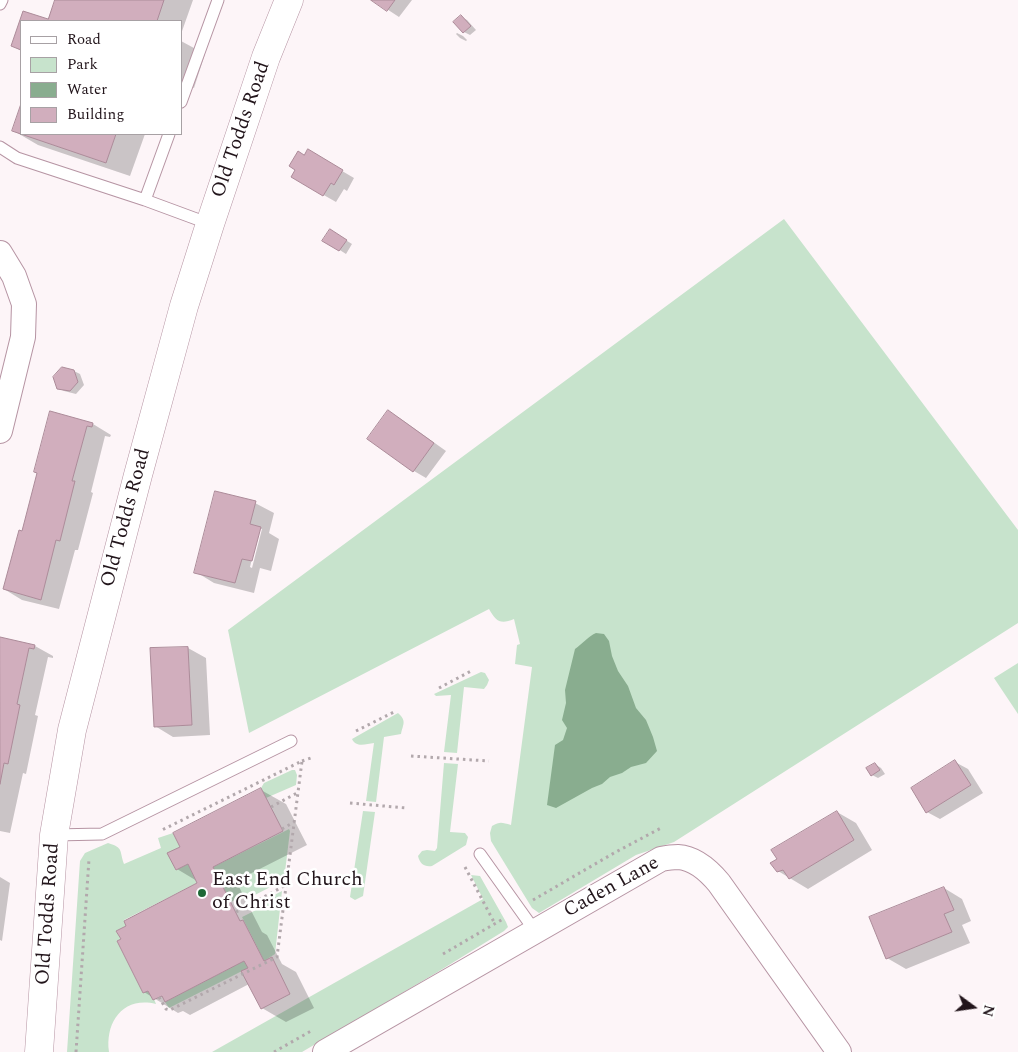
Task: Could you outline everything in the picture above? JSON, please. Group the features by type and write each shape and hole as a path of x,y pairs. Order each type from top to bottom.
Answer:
{"main road":[{"name":"Old Todds Road","path":"39,1052 54,835 72,730 179,325 210,224 266,57 289,0"}],"street":[{"path":"0,253 14,276 24,304 23,338 0,431"},
{"name":"Caden Lane","path":"325,1052 661,858 678,857 688,859 707,869 719,883 839,1052"}],"lane":[{"path":"0,4 2,0"},
{"path":"182,99 218,0"},
{"path":"145,200 170,135"},
{"path":"0,146 17,158 145,200 210,224"},
{"path":"54,835 102,834 290,741"},
{"path":"480,854 535,931"}],"path":[{"path":"439,688 473,670"},
{"path":"356,731 394,712"},
{"path":"411,756 489,761"},
{"path":"162,830 314,757"},
{"path":"159,997 166,1008 170,1010 277,957 302,762"},
{"path":"271,806 298,792"},
{"path":"297,798 302,798"},
{"path":"350,803 406,808"},
{"path":"282,829 294,822"},
{"path":"532,900 661,828"},
{"path":"76,1052 89,859"},
{"path":"464,864 495,924"},
{"path":"236,912 287,885"}],"green space":[{"path":"784,219 1018,530 1018,623 674,842 636,855 539,913 532,908 491,841 490,833 492,826 498,823 511,825 532,667 515,664 517,645 520,644 514,619 505,622 499,621 489,609 249,733 228,630"},
{"path":"1018,663 1018,714 994,678"},
{"path":"481,672 485,673 489,680 484,689 464,687 457,753 444,752 451,695 436,696 434,694"},
{"path":"398,713 403,721 401,734 384,737 376,802 366,801 374,743 356,744 352,739"},
{"path":"444,763 458,764 450,832 465,833 468,837 466,845 432,866 427,866 421,863 418,856 422,851 435,851 437,848"},
{"path":"295,770 297,775 296,785 266,798 261,788 264,783"},
{"path":"363,811 375,812 363,896 355,900 350,897"},
{"path":"289,829 284,880 249,898 247,894 231,902 213,867"},
{"path":"173,833 180,847 169,853 176,870 188,864 197,883 124,920 126,926 116,931 121,939 117,941 143,993 148,991 156,1004 134,1004 119,1014 113,1022 110,1031 109,1052 67,1052 80,861 85,853 108,843 119,848 124,864 161,848 158,838"},
{"path":"471,875 480,876 506,922 508,927 504,931 302,1052 212,1052 483,899"},
{"path":"282,891 275,954 264,961 242,917 256,910 253,906"},
{"path":"244,961 248,968 169,1008 165,1002"}],"water":[{"path":"596,633 604,634 609,641 618,671 628,686 636,708 646,720 657,751 646,763 631,767 622,773 610,777 602,784 556,808 547,805 555,745 563,740 567,728 562,720 566,703 565,690 575,649"}],"building":[{"path":"55,0 164,0 157,20 20,20 20,50 11,46 23,11 48,19"},
{"path":"371,0 395,0 387,11"},
{"path":"461,15 471,26 463,33 453,22"},
{"path":"20,107 20,134 12,131"},
{"path":"24,135 116,135 106,163"},
{"path":"308,149 343,170 334,185 331,183 323,196 291,177 295,170 289,166 298,151 304,155"},
{"path":"330,229 347,240 339,251 322,241"},
{"path":"62,367 74,370 78,382 70,391 57,389 53,377"},
{"path":"388,410 434,443 413,472 367,439"},
{"path":"50,411 93,423 92,427 87,426 72,481 75,481 60,541 56,540 41,600 3,589 19,530 22,531 37,473 34,472"},
{"path":"215,491 256,501 250,524 261,527 252,561 242,559 235,583 194,573"},
{"path":"0,637 35,645 34,649 29,648 17,704 20,705 8,764 4,763 0,784"},
{"path":"188,647 192,725 154,727 150,648"},
{"path":"955,760 971,785 926,813 911,788"},
{"path":"875,763 880,770 871,776 866,768"},
{"name":"East End Church of Christ","path":"261,788 283,831 213,867 240,921 243,920 264,961 272,957 290,994 261,1009 241,971 248,968 244,961 165,1002 162,996 153,1000 148,991 143,993 117,941 121,939 116,931 126,926 124,921 197,883 188,864 176,870 167,853 180,847 173,833"},
{"path":"837,811 854,840 789,879 783,870 777,872 770,863 777,859 771,850"},
{"path":"944,887 954,910 944,914 952,932 886,959 869,917"}],"place":[{"name":"East End Church of Christ","path":"202,893"}]}
